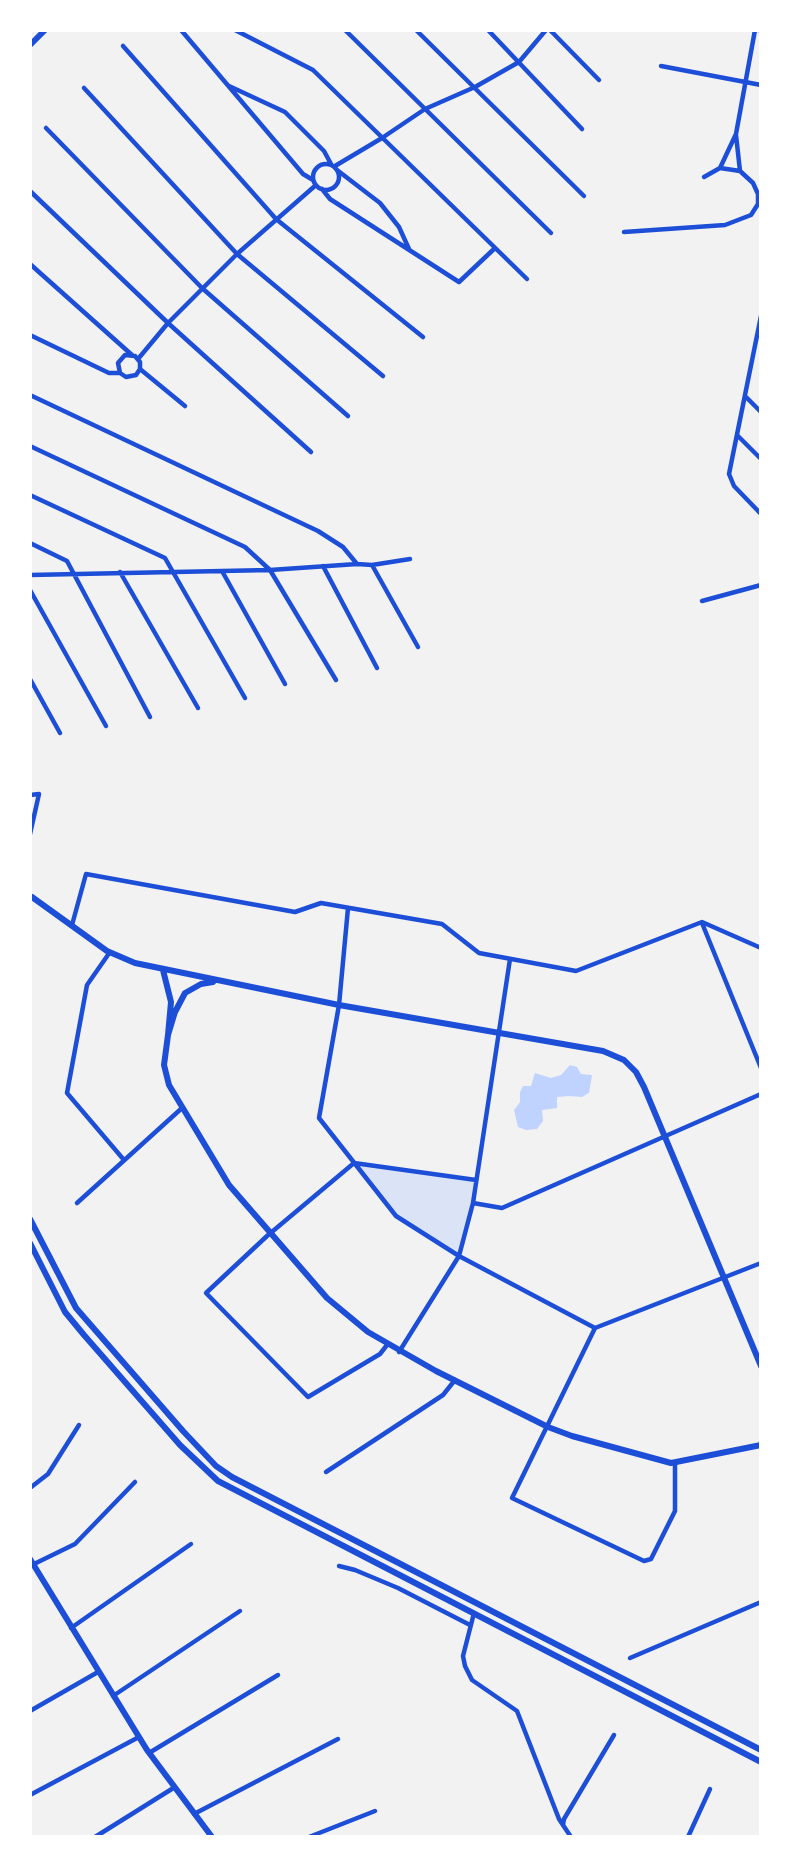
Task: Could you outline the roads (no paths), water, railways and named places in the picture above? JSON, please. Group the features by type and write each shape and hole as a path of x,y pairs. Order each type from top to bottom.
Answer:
{"street":[{"path":"30,46 45,30"},
{"path":"181,30 303,174 330,199 459,282 494,249"},
{"path":"235,30 313,70 527,279"},
{"path":"345,30 551,233"},
{"path":"416,30 584,195"},
{"path":"488,30 582,129"},
{"path":"334,167 425,108 475,87 519,62 548,30 599,80"},
{"path":"704,177 720,168 736,134 758,30"},
{"path":"123,46 276,219 423,337"},
{"path":"661,66 761,85"},
{"path":"228,85 285,112 324,151 334,167 338,183 331,189 322,190"},
{"path":"84,88 237,254 383,376"},
{"path":"46,128 202,288 348,416"},
{"path":"736,134 740,171"},
{"path":"314,183 313,172 318,165 334,167 380,203 399,227 410,250"},
{"path":"624,232 725,225 751,215 758,204 758,194 753,183 740,171 720,168"},
{"path":"138,359 202,288 314,183"},
{"path":"30,191 168,323 311,452"},
{"path":"30,264 138,359 140,369 185,407"},
{"path":"761,316 729,474 734,486 761,514"},
{"path":"30,335 109,373 130,377 136,375 140,369"},
{"path":"755,349 761,356"},
{"path":"120,373 120,360 125,355 132,355"},
{"path":"30,395 318,531 343,547 357,564"},
{"path":"745,396 761,412"},
{"path":"738,435 761,459"},
{"path":"30,446 245,547 270,570 336,680"},
{"path":"30,495 165,558 245,698"},
{"path":"30,543 67,561 150,717"},
{"path":"30,575 270,570 372,565 410,559"},
{"path":"372,565 418,647"},
{"path":"323,566 377,668"},
{"path":"222,570 285,684"},
{"path":"120,572 198,708"},
{"path":"702,601 761,585"},
{"path":"30,590 106,726"},
{"path":"30,679 60,733"},
{"path":"30,795 39,794 30,834"},
{"path":"72,925 86,874 295,912 321,903 442,924 479,953 576,971 702,922 761,948"},
{"path":"31,897 110,952 135,963 339,1005 603,1051 624,1060 636,1072 644,1087 761,1364"},
{"path":"348,908 339,1005 319,1118 397,1216 459,1256 595,1328"},
{"path":"702,922 761,1068"},
{"path":"110,952 87,985 67,1093 124,1160"},
{"path":"399,1352 459,1256 477,1180 510,959"},
{"path":"163,970 171,1002 165,1075 181,1108 229,1185 327,1298 387,1345 548,1427 675,1463 761,1443"},
{"path":"168,1034 186,983 175,973"},
{"path":"182,997 190,989 217,981"},
{"path":"473,1203 502,1208 761,1094"},
{"path":"77,1203 181,1108"},
{"path":"387,1345 380,1354 308,1397 206,1293 354,1163 477,1180"},
{"path":"30,1219 76,1308 207,1457 232,1476 761,1750"},
{"path":"30,1243 65,1312 202,1467 218,1481 761,1762"},
{"path":"675,1463 675,1511 650,1559 645,1561 512,1498 595,1328 761,1263"},
{"path":"326,1472 443,1395 455,1380"},
{"path":"30,1488 48,1474 79,1425"},
{"path":"135,1482 75,1544 31,1562 149,1753 212,1837"},
{"path":"250,1498 255,1488"},
{"path":"71,1628 191,1544"},
{"path":"339,1566 398,1588 470,1625"},
{"path":"630,1658 761,1602"},
{"path":"113,1696 240,1611"},
{"path":"474,1613 463,1656 465,1666 472,1680 517,1711 563,1825 571,1837"},
{"path":"30,1711 98,1672"},
{"path":"149,1753 278,1675"},
{"path":"563,1825 614,1735"},
{"path":"30,1795 139,1737"},
{"path":"194,1814 338,1739"},
{"path":"95,1837 175,1787"},
{"path":"688,1837 710,1789"},
{"path":"309,1837 375,1811"}],"water":[{"path":"570,1065 577,1067 581,1074 592,1075 589,1093 582,1097 557,1097 557,1108 542,1110 543,1121 537,1129 526,1130 518,1127 514,1110 520,1102 523,1086 531,1086 535,1073 551,1078 561,1075"}]}
